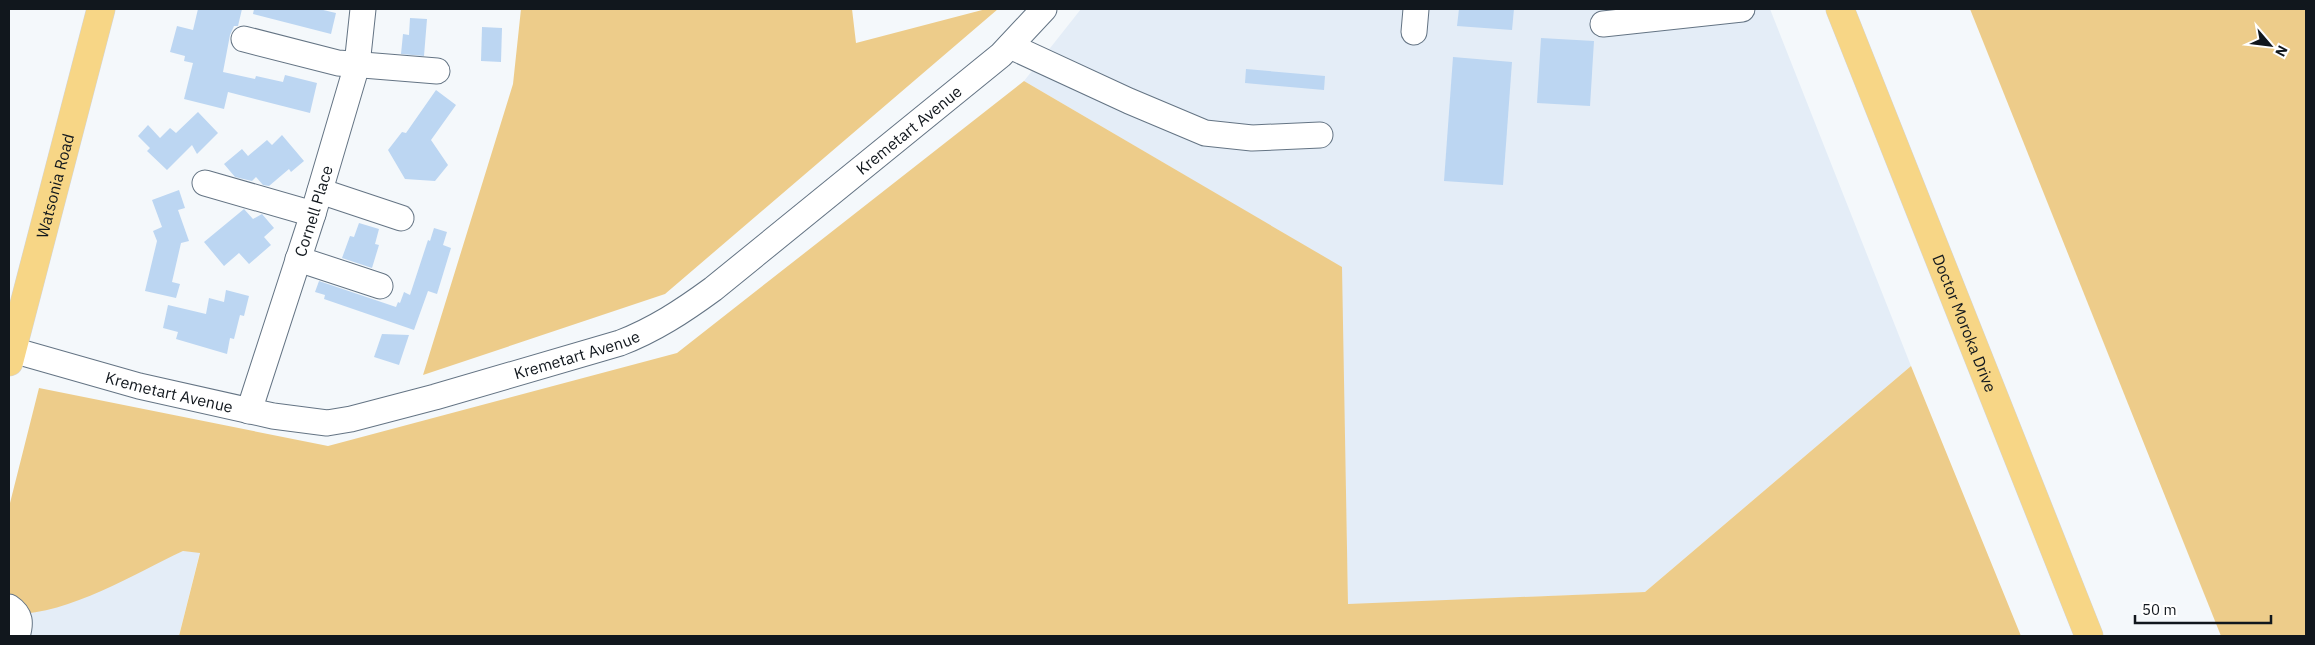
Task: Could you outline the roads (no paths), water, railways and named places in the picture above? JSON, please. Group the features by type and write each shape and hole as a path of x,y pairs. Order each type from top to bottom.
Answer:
{"main road":[{"name":"Watsonia Road","path":"10,353 101,9"},
{"name":"Doctor Moroka Drive","path":"1840,9 2089,636"}],"street":[{"name":"Cornell Place","path":"248,411 316,203 357,65 363,9"},
{"name":"Kremetart Avenue","path":"10,353 139,386 248,411 326,423 351,419 482,384 620,343 647,333 713,289 968,82 1010,46 1044,9"},
{"path":"1602,24 1742,9"},
{"path":"244,39 338,63 436,71"},
{"path":"1010,46 1205,133 1252,138 1320,135"},
{"path":"205,183 401,218"},
{"path":"298,259 380,286"},
{"path":"9,607 20,618 17,636"}]}
